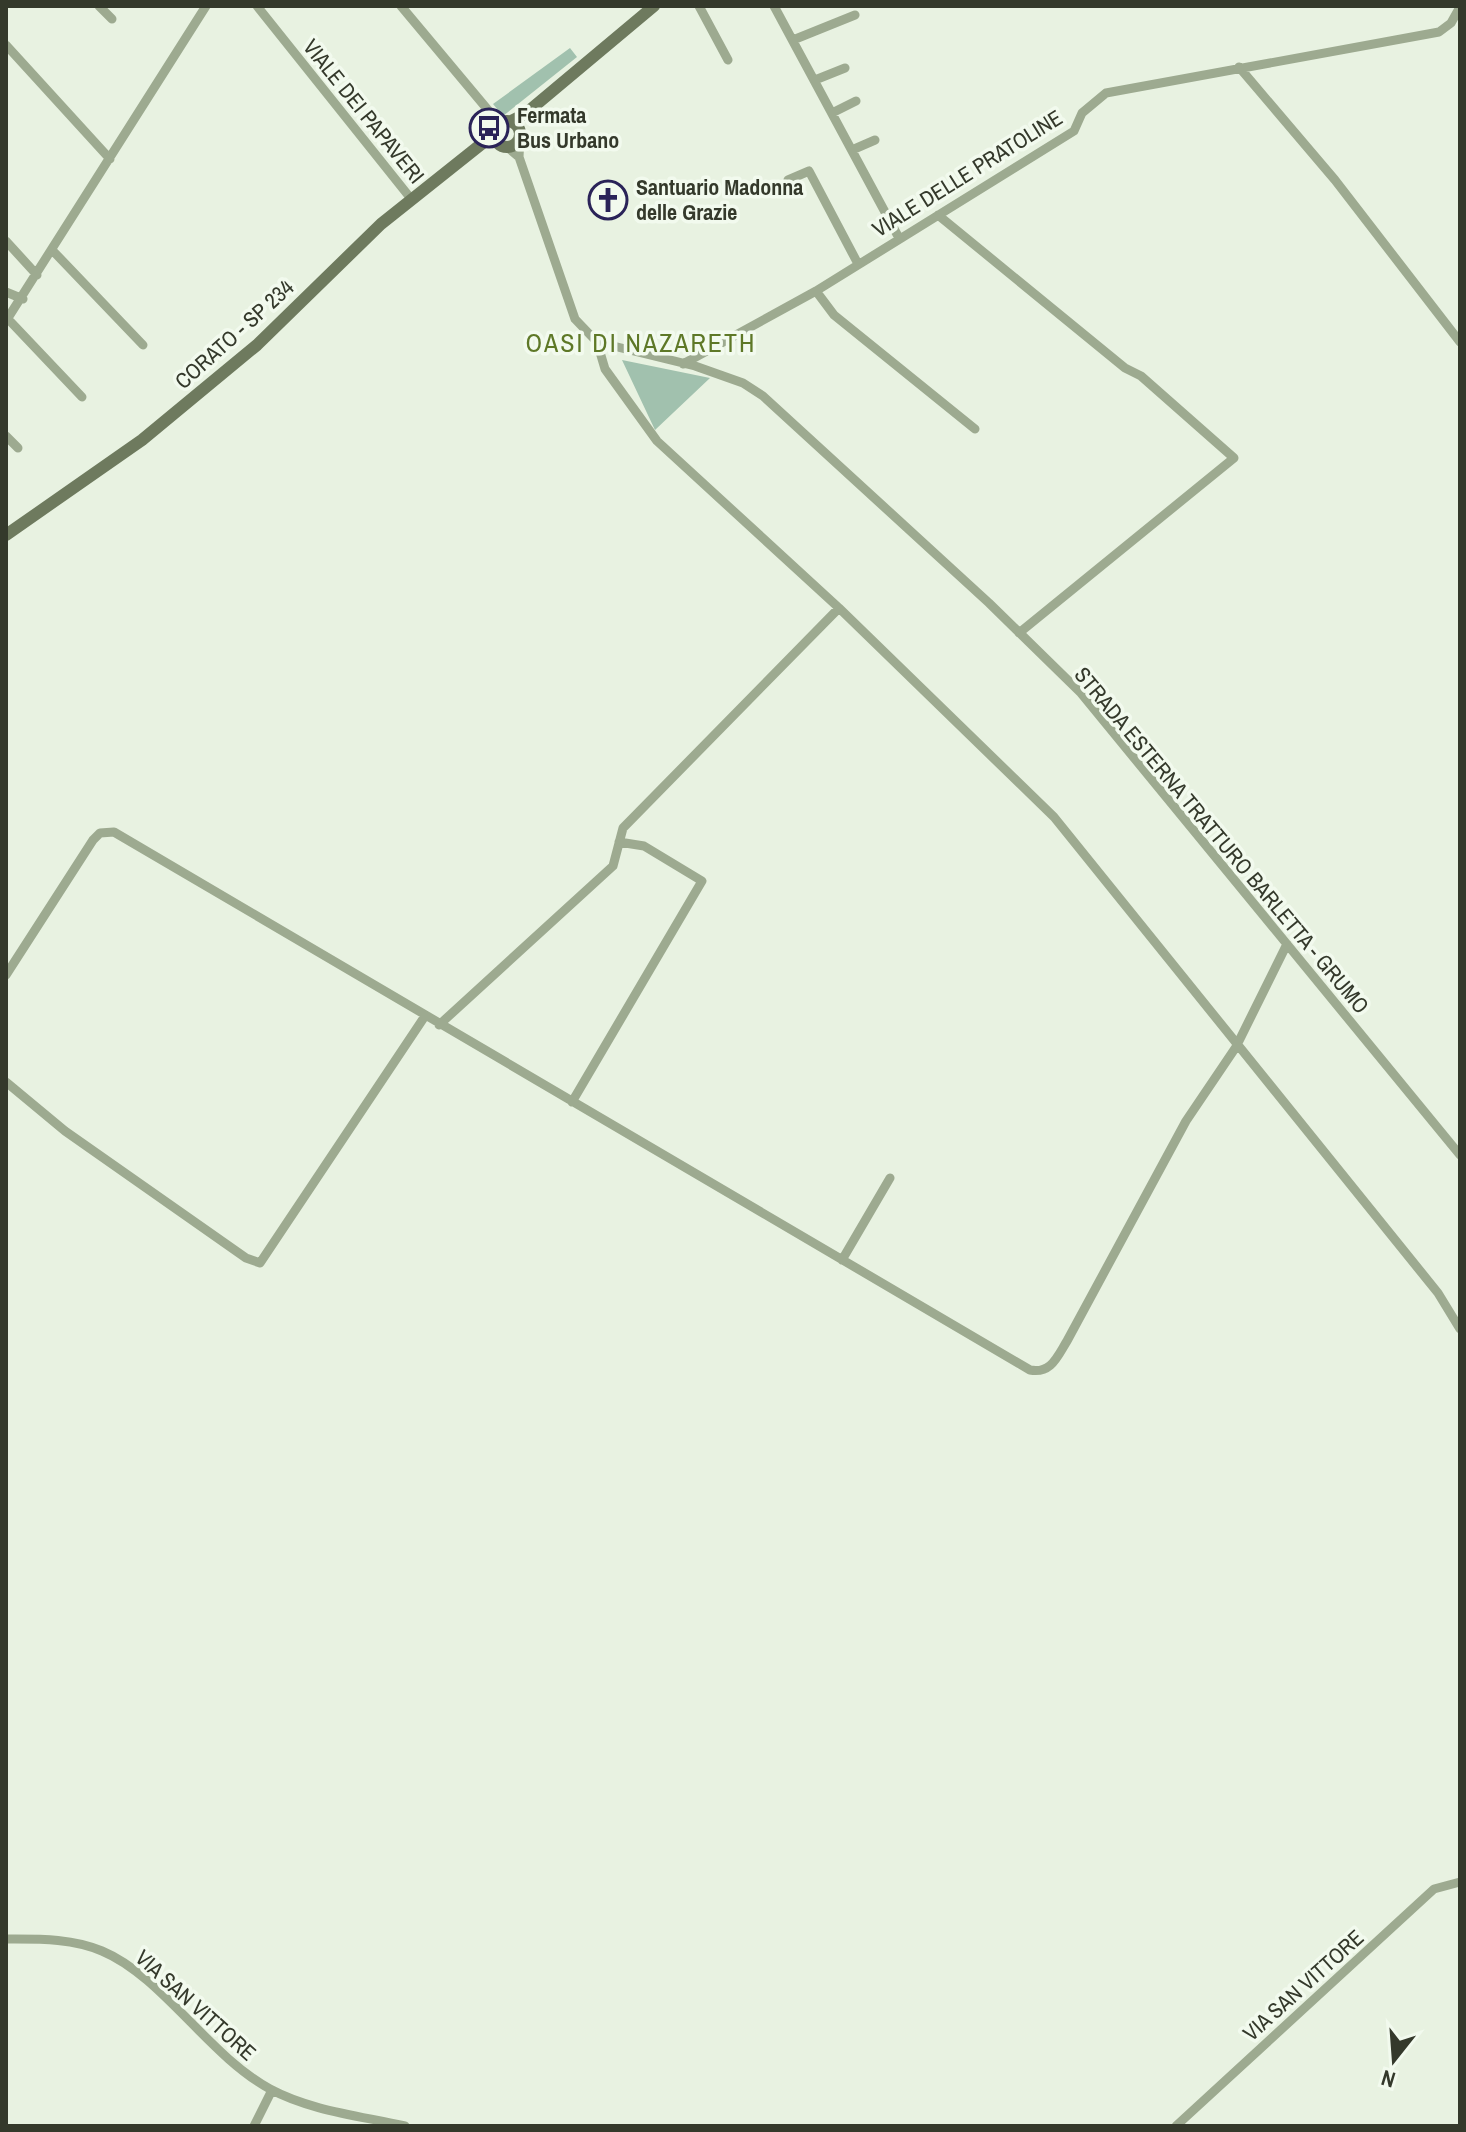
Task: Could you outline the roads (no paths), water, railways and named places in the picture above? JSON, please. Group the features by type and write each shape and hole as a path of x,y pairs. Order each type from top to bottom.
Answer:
{"main road":[{"name":"CORATO - SP 234","path":"6,535 165,421 257,345 381,224 505,131 654,6"}],"street":[{"path":"99,6 112,19"},
{"path":"82,397 7,320 206,6"},
{"name":"VIALE DEI PAPAVERI","path":"257,6 412,200"},
{"path":"401,6 505,131 519,157 575,319 597,342 605,369 657,441 839,608 1054,817 1236,1047 1438,1293 1460,1329"},
{"path":"699,6 728,60"},
{"path":"774,6 899,238"},
{"name":"VIALE DELLE PRATOLINE","path":"683,364 816,291 857,262 1074,131 1082,113 1106,93 1439,32 1451,23 1460,7"},
{"path":"793,40 855,15"},
{"path":"6,45 110,159"},
{"path":"1239,67 1335,180 1460,342"},
{"path":"815,80 845,68"},
{"path":"832,113 856,101"},
{"path":"505,131 519,157"},
{"path":"852,150 875,140"},
{"path":"788,180 809,171 857,262"},
{"path":"938,215 1125,368 1141,376 1234,458 1019,633"},
{"path":"6,241 37,275"},
{"path":"53,251 143,345"},
{"path":"816,291 834,315 975,429"},
{"path":"6,292 23,299"},
{"name":"STRADA ESTERNA TRATTURO BARLETTA - GRUMO","path":"597,342 743,383 763,396 1019,633 1080,692 1460,1155"},
{"path":"6,436 18,448"},
{"path":"439,1025 613,866 623,828 839,608"},
{"path":"6,975 93,840 100,833 114,832 1030,1370 1041,1372 1049,1368 1122,1244 1186,1121 1236,1047 1287,944"},
{"path":"572,1102 702,881 644,846 619,842"},
{"path":"6,1082 65,1131 246,1258 260,1263 425,1016"},
{"path":"842,1260 890,1178"},
{"name":"VIA SAN VITTORE","path":"1176,2126 1434,1889 1460,1882"},
{"name":"VIA SAN VITTORE","path":"6,1939 61,1940 100,1950 125,1963 240,2070 272,2090 311,2105 405,2126"},
{"path":"254,2126 272,2090"}],"place":[{"name":"Fermata Bus Urbano","path":"489,128"},
{"name":"Santuario Madonna delle Grazie","path":"608,200"}],"district":[{"name":"OASI DI NAZARETH","path":"641,343"}]}
